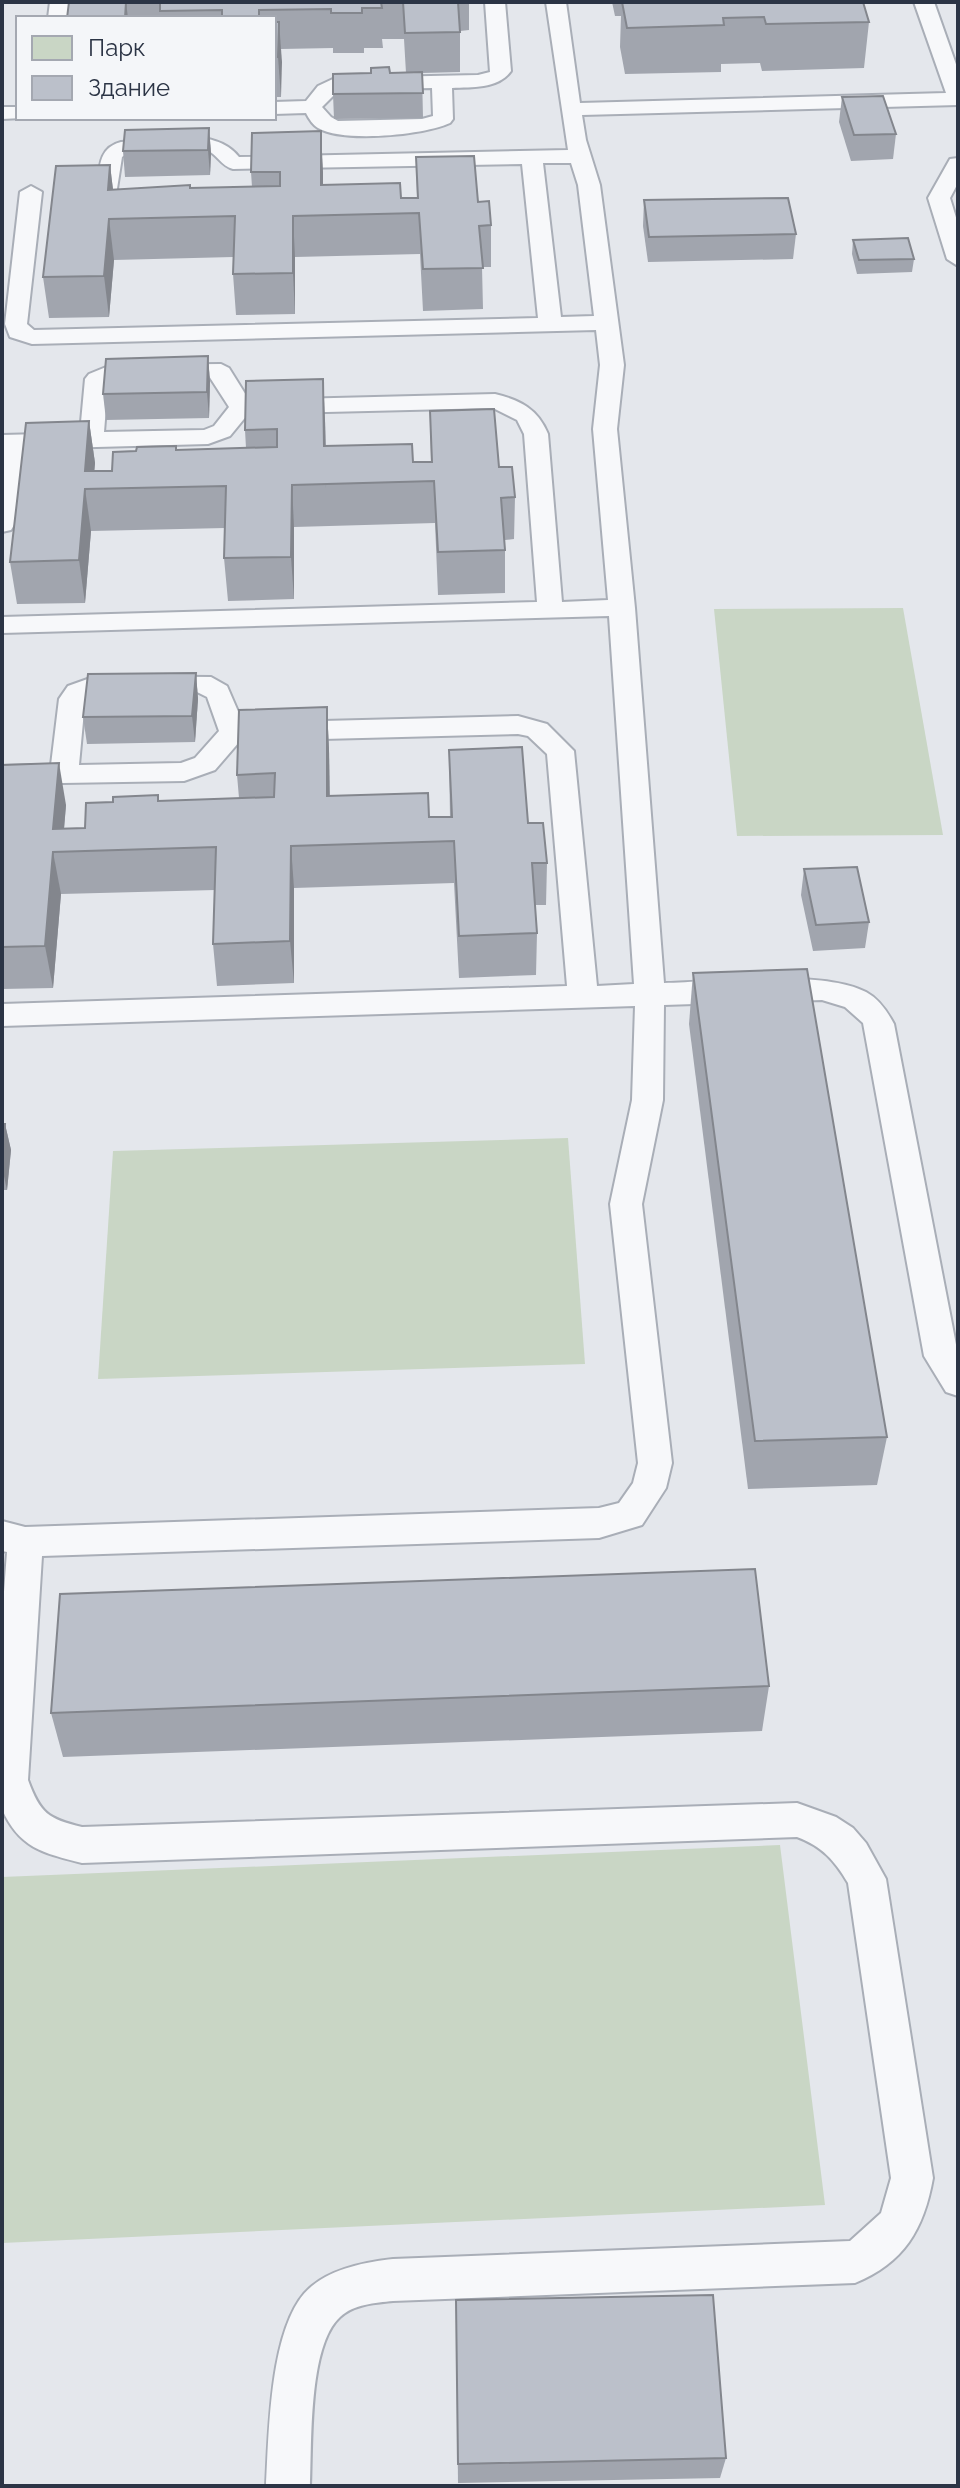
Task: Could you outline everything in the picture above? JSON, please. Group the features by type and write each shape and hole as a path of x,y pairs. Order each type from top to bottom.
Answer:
{"lane":[{"path":"312,107 325,90 335,84 490,79 501,71 495,2"},
{"path":"288,2486 298,2363 307,2327 322,2304 354,2285 393,2280 855,2262 883,2246 907,2213 912,2178 867,1879 851,1853 831,1831 797,1820 82,1845 42,1835 20,1812 9,1780 14,1539 599,1523 630,1515 649,1488 655,1463 626,1204 628,1182 648,1107 648,994 642,867 605,429 612,365 589,185 571,109 556,2"},
{"path":"571,109 958,100 924,2"},
{"path":"933,33 958,33"},
{"path":"312,107 322,122 337,127 426,126 443,119 442,81"},
{"path":"276,108 312,107"},
{"path":"108,190 112,155 121,148 209,144 222,149 228,173 580,156"},
{"path":"532,157 550,325"},
{"path":"958,164 939,198 958,259"},
{"path":"2,192 39,192 16,324 18,332 32,337 606,323"},
{"path":"91,440 97,379 111,372 213,369 221,373 241,407"},
{"path":"241,407 495,401 520,409 531,419 536,434 550,610"},
{"path":"2,525 7,442 208,437 222,431 241,407"},
{"path":"2,625 622,608"},
{"path":"64,774 72,699 87,686 202,683 218,692 233,732"},
{"path":"2,775 184,772 199,769 233,732 518,725 537,730 560,751 583,996"},
{"path":"2,1015 822,989 855,996 871,1009 879,1024 941,1356 958,1382"}],"green space":[{"path":"903,608 943,835 737,836 714,609"},
{"path":"568,1138 585,1364 98,1379 113,1151"},
{"path":"780,1845 825,2205 2,2243 2,1877"}],"building":[{"path":"69,2 126,2 125,16 67,16"},
{"path":"160,2 381,2 382,8 362,8 362,13 331,13 331,9 259,10 259,16 222,16 222,10 160,11"},
{"path":"403,2 458,2 460,32 405,33"},
{"path":"622,2 863,2 869,22 766,24 764,17 723,18 724,25 627,28"},
{"path":"276,22 279,22 276,57"},
{"path":"389,67 390,73 422,72 423,93 333,94 333,74 371,73 371,68"},
{"path":"883,96 896,134 854,135 842,97"},
{"path":"209,128 208,150 123,151 125,130"},
{"path":"321,131 321,185 400,183 401,198 418,198 416,157 474,156 478,202 489,201 491,225 479,226 483,268 423,269 419,213 293,216 293,273 233,274 235,216 109,219 104,276 43,277 56,166 110,165 108,190 190,185 190,188 280,186 280,172 251,172 252,133"},
{"path":"788,198 796,234 649,237 644,200"},
{"path":"908,238 914,259 859,260 853,240"},
{"path":"208,356 207,392 103,394 106,359"},
{"path":"323,379 324,446 412,444 413,462 432,462 430,411 494,409 499,467 512,467 515,497 501,498 505,550 438,552 434,481 292,485 291,557 224,558 226,486 85,489 79,560 10,562 26,423 89,421 85,471 112,471 113,452 136,451 137,447 176,446 176,450 277,447 277,429 245,430 246,381"},
{"path":"196,673 192,716 83,717 88,674"},
{"path":"327,707 327,796 428,793 429,817 452,817 449,750 522,747 528,823 543,823 547,863 532,863 537,933 459,936 454,841 291,846 290,941 213,944 216,847 53,852 45,946 2,947 2,765 59,763 53,829 85,828 86,803 113,802 113,797 158,795 158,801 274,797 275,773 237,775 239,710"},
{"path":"857,867 869,922 816,925 804,869"},
{"path":"807,969 887,1437 755,1441 693,973"},
{"path":"2,1124 5,1124 2,1160"},
{"path":"755,1569 769,1686 51,1713 60,1594"},
{"path":"713,2295 726,2458 458,2464 456,2300"}]}
